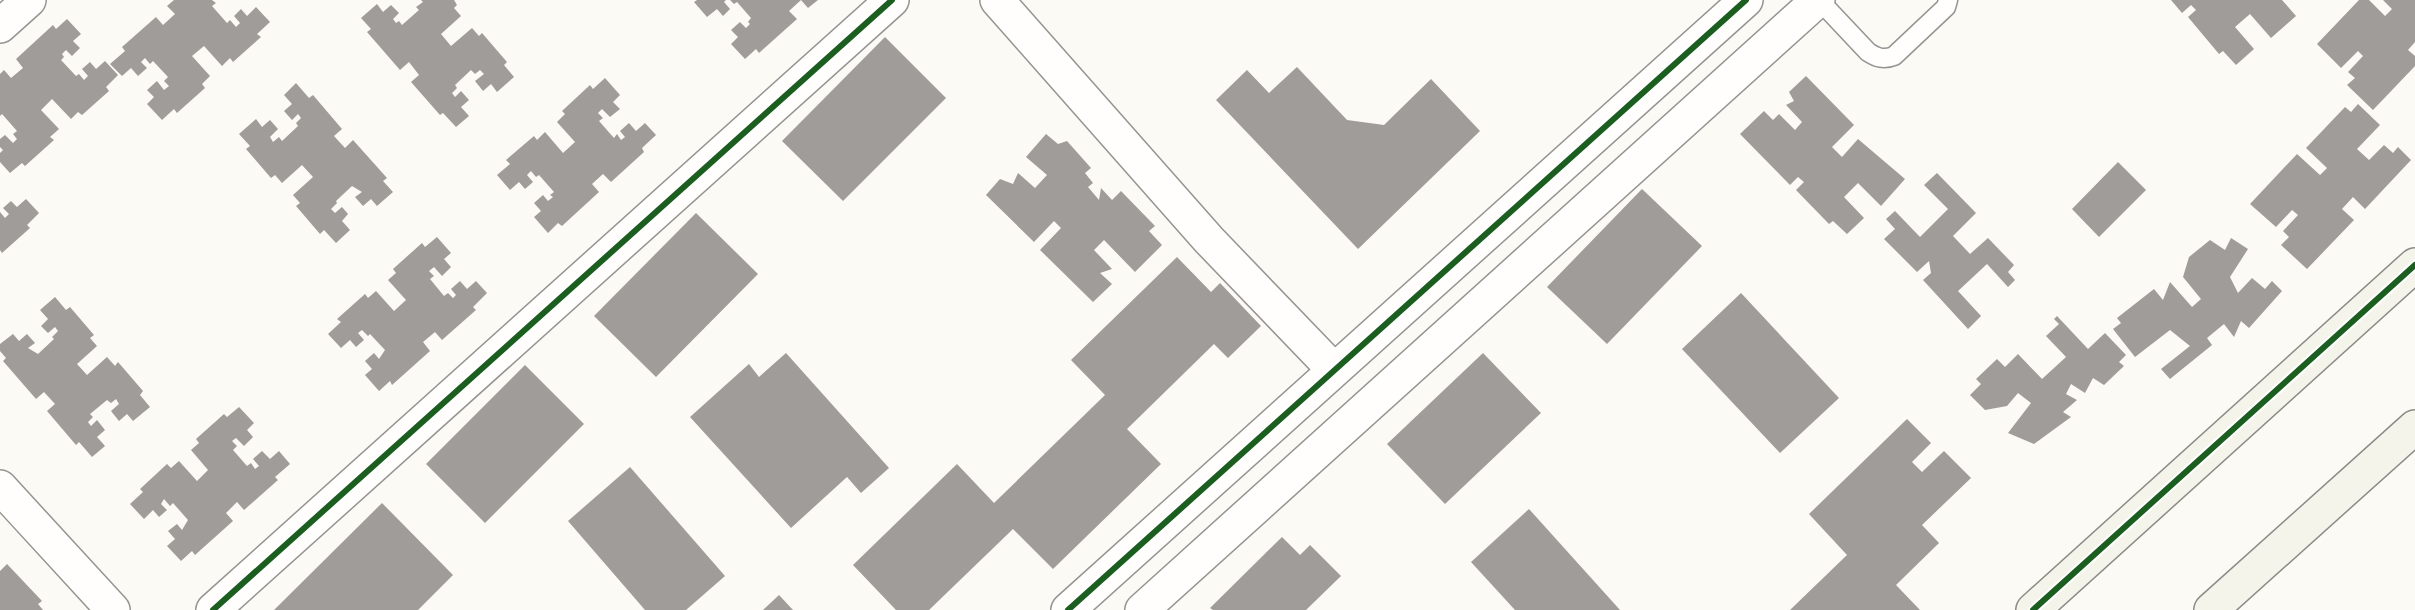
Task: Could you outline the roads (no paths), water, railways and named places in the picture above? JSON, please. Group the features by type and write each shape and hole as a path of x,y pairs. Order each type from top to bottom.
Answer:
{"street":[{"path":"0,26 29,0"},
{"path":"213,610 892,0"},
{"path":"997,0 1209,240 1334,370"},
{"path":"1068,610 1746,0"},
{"path":"1142,610 1819,0"},
{"path":"2033,610 2415,265"},
{"path":"2211,610 2415,427"},
{"path":"0,487 113,610"}],"lane":[{"path":"1819,0 1868,52 1875,57 1883,58 1894,56 1946,7 1948,0"}]}
